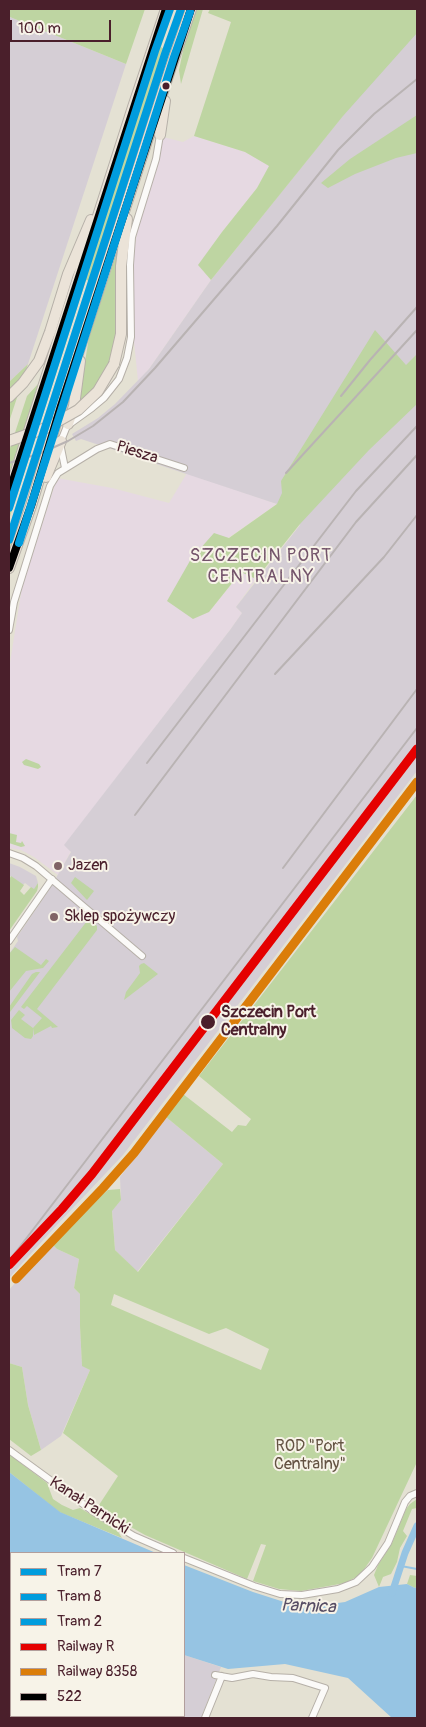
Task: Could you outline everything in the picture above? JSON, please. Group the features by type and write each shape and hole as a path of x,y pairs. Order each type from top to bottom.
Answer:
{"main road":[{"path":"9,493 166,9"},
{"path":"9,568 31,506 137,170 191,9"},
{"path":"160,135 170,70"},
{"path":"9,441 46,428 78,410 98,391 114,364 121,334 122,250 137,170"},
{"path":"9,397 36,366 72,265 109,183"},
{"path":"68,424 77,392 82,343"},
{"path":"31,506 40,493 61,441"}],"street":[{"path":"9,630 50,486 64,468 61,457 61,441 68,424 104,398 119,379 126,363 131,338 130,265 132,237 156,159 160,135"},
{"name":"Piesza","path":"64,468 97,449 110,444 184,468"},
{"path":"9,853 27,860 52,879 142,956"},
{"path":"9,941 52,879"},
{"name":"Kanał Parnicki","path":"9,1450 94,1512 134,1536 171,1552"},
{"path":"185,1558 248,1584 280,1594 309,1594 338,1589 356,1582 372,1567 388,1543 405,1502 415,1494"},
{"path":"205,1718 218,1676 232,1678 253,1674 293,1678 325,1688 312,1718"}],"shaded area":[{"path":"10,17 126,64 28,364 9,382"},
{"path":"417,23 417,771 123,1155 9,1278 9,954 18,941 17,937 49,890 71,852 64,845 230,630 242,613 236,607 300,525 280,505 81,439 76,441 72,434 98,418 115,404 149,369 211,280"},
{"path":"194,136 245,152 270,166 257,188 199,265 211,280 149,369 138,381 134,341 133,258 138,225 155,173 163,137 183,142"},
{"path":"187,473 277,504 228,538 209,612 241,572 256,579 236,607 242,613 230,630 65,845 71,851 58,875 34,857 21,850 9,848 9,669 22,587 57,478 112,488 169,503"},
{"path":"9,863 36,876 38,883 34,890 9,875"},
{"path":"166,1117 223,1164 137,1272 115,1250 112,1210 121,1200 120,1177"},
{"path":"52,1244 57,1249 79,1259 74,1288 80,1294 82,1365 90,1370 61,1436 41,1450 28,1405 22,1367 9,1363 9,1290"},
{"path":"9,1589 10,1717 185,1717 185,1655 221,1667 201,1718 9,1718"}],"green space":[{"path":"10,9 145,9 126,64 10,17"},
{"path":"197,9 203,9 181,84 179,70 186,37"},
{"path":"210,9 417,9 417,33 343,116 211,280 198,265 257,188 269,166 245,152 194,136 231,22 208,13"},
{"path":"171,17 161,47 164,49 154,84 156,85 149,116 9,552 9,545 93,282 86,280 9,520 9,507 159,46"},
{"path":"417,115 417,153 396,158 355,174 328,188 321,183 350,159"},
{"path":"119,247 119,324 111,363 93,390 78,405 89,337"},
{"path":"375,330 406,365 417,354 417,404 369,450 300,524 256,579 241,572 209,612 193,619 167,601 191,559 214,533 229,538 277,504 282,493 281,481"},
{"path":"28,364 10,419 9,425 9,382"},
{"path":"38,384 9,473 9,451 27,396"},
{"path":"26,759 39,764 41,767 38,769 24,765 22,762"},
{"name":"ROD \"Port Centralny\"","path":"417,795 417,1462 372,1558 360,1575 345,1583 301,1591 279,1589 253,1581 266,1545 261,1544 247,1579 145,1535 97,1508 118,1476 63,1433 90,1370 82,1366 80,1294 74,1288 79,1259 57,1249 52,1244 93,1202 108,1190 120,1189 121,1200 112,1211 115,1250 138,1272 223,1164 166,1117 183,1094 232,1132 238,1125 246,1126 251,1119 199,1076","holes":["114,1294 209,1334 226,1328 269,1349 261,1370 111,1305"]},
{"path":"9,833 17,835 16,842 21,843 22,841 25,846 21,847 9,843"},
{"path":"11,876 24,885 20,891 24,895 31,887 34,889 38,883 38,887 9,931 9,880"},
{"path":"75,877 94,891 87,900 71,883"},
{"path":"90,920 97,926 97,930 37,1009 58,1027 52,1028 51,1026 34,1035 33,1028 42,1018 27,1006 24,1009 21,1007 87,921"},
{"path":"15,947 41,965 46,959 49,961 43,968 26,971 9,992 9,954"},
{"path":"144,963 158,974 124,1000 126,992 140,973 139,966"},
{"path":"40,972 10,1012 9,1007 32,974"},
{"path":"19,1010 25,1015 21,1019 33,1028 31,1039 25,1038 12,1028 11,1020"},
{"path":"9,1363 22,1367 28,1405 41,1450 31,1456 9,1439"},
{"path":"9,1454 47,1483 53,1499 73,1510 80,1508 117,1530 122,1538 59,1512 9,1472"},
{"path":"417,1499 417,1508 412,1509 403,1531 407,1536 400,1548 397,1562 391,1574 383,1577 379,1587 374,1575 378,1565 392,1543 406,1509"},
{"path":"410,1575 417,1576 417,1587 415,1588 407,1584"}],"water":[{"path":"9,1472 60,1512 154,1552 10,1552 9,1589"},
{"path":"185,1565 253,1592 303,1608 345,1602 379,1587 407,1584 415,1588 417,1587 417,1718 392,1718 348,1678 285,1664 228,1669 185,1655"}],"waterway":[{"path":"392,1593 405,1553 417,1526"},
{"path":"401,1566 417,1569"}],"railway":[{"path":"9,463 41,453 68,441 93,426 123,402 155,368 277,226 338,150 374,114 417,79"},
{"path":"341,396 417,307"},
{"path":"286,473 417,330"},
{"path":"147,763 356,491 417,426"},
{"path":"135,815 356,522 417,455"},
{"path":"275,674 384,557 417,515"},
{"path":"283,868 417,689"},
{"path":"9,1261 417,728"}],"tram line":[{"name":"2","path":"9,508 170,9"},
{"name":"7","path":"9,540 181,9"},
{"name":"8","path":"19,543 190,12"}],"rail line":[{"name":"R","path":"9,1265 92,1174 417,749"},
{"name":"8358","path":"16,1279 134,1153 417,782"}],"transit line":[{"name":"522","path":"9,493 166,9"},
{"name":"522","path":"9,568 31,506 61,406 191,9"}],"place":[{"name":"Jazen","path":"58,866"},
{"name":"Sklep spożywczy","path":"54,917"},
{"name":"Szczecin Port Centralny","path":"208,1022"}],"district":[{"name":"SZCZECIN PORT CENTRALNY","path":"261,566"}],"water label":[{"name":"Parnica","path":"308,1607"}]}
